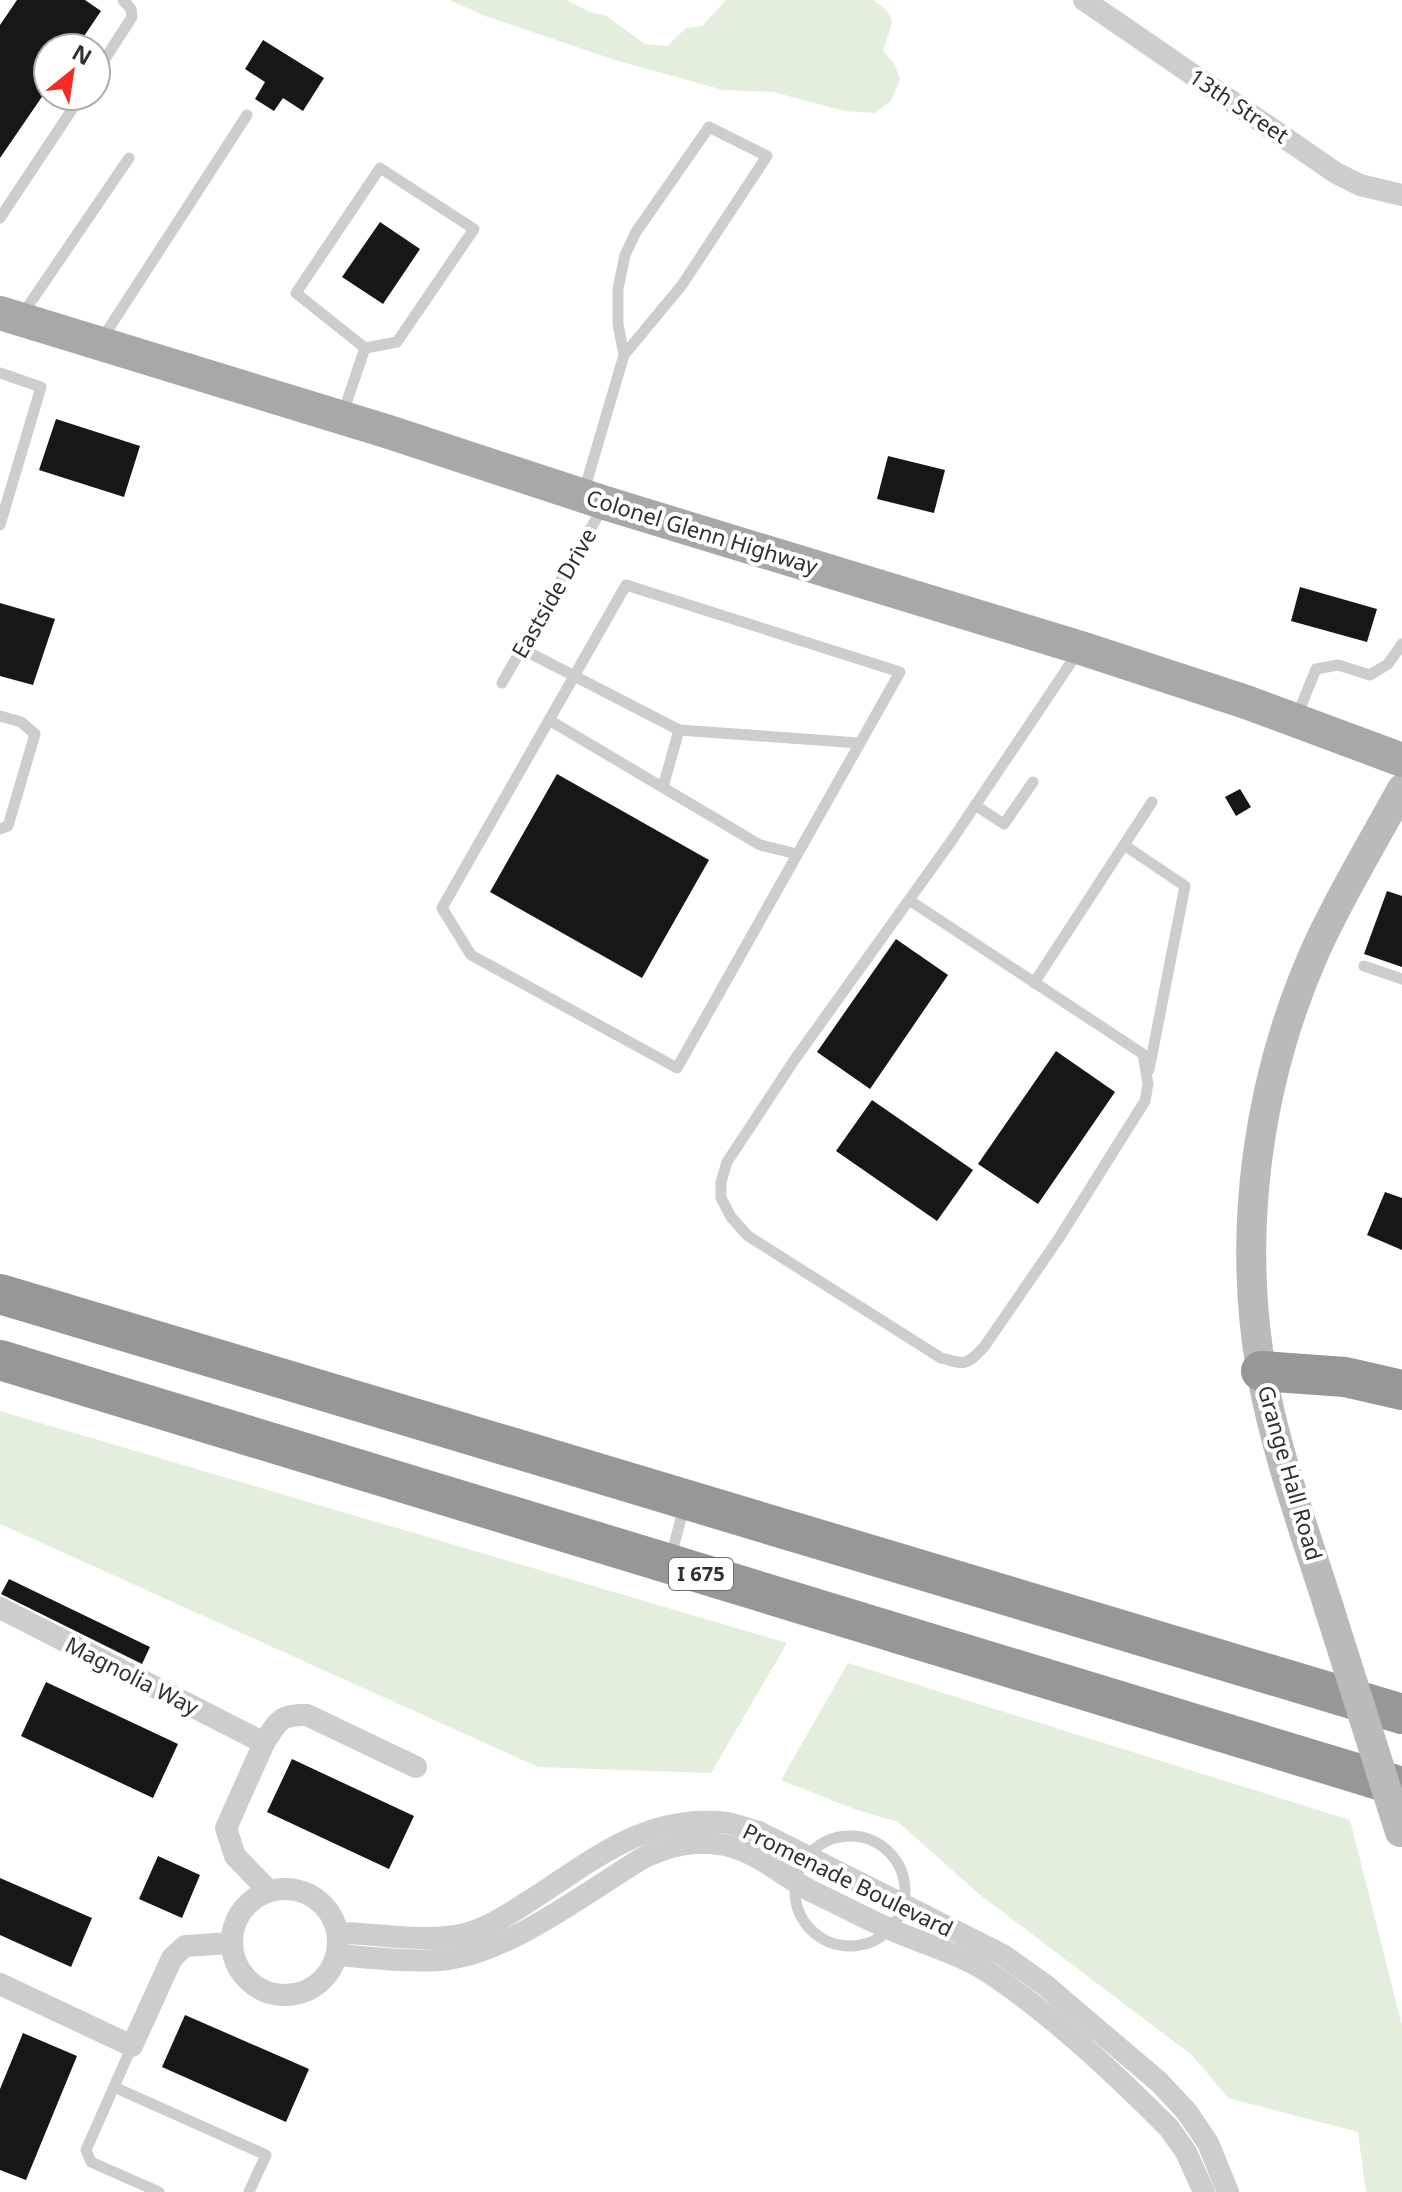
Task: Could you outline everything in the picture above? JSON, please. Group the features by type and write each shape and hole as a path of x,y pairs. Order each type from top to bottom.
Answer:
{"highway":[{"path":"0,1294 1402,1714"},
{"name":"I 675","path":"0,1360 1402,1787"},
{"path":"1261,1371 1345,1377 1402,1390"}],"main road":[{"name":"Colonel Glenn Highway","path":"10,316 1081,648 1296,720 1402,760"},
{"name":"Grange Hall Road","path":"1401,1836 1281,1456 1261,1371 1252,1298 1251,1227 1259,1147 1277,1058 1316,950 1402,789"}],"street":[{"name":"13th Street","path":"1084,0 1336,173 1360,185 1402,195"},
{"name":"Magnolia Way","path":"0,1608 264,1743"},
{"path":"269,1891 235,1856 226,1828 264,1743 280,1719 289,1714 307,1715 416,1767"},
{"name":"Promenade Boulevard","path":"338,1944 442,1938 471,1933 499,1920 620,1843 654,1827 688,1822 721,1822 759,1832 1003,1955 1045,1985 1159,2082 1187,2112 1208,2143 1225,2184"},
{"name":"Promenade Boulevard","path":"338,1944 448,1959 507,1942 643,1858 667,1847 699,1843 729,1846 754,1856 794,1882 890,1929 991,1973 1028,2001 1169,2128 1186,2152 1202,2188"},
{"path":"289,1888 308,1893 323,1904 336,1922 338,1944 332,1971 314,1988 298,1995 281,1996 258,1988 243,1975 234,1957 232,1943 239,1915 251,1901 269,1891 289,1888"},
{"path":"0,1984 132,2046 172,1958 185,1946 232,1943"}],"lane":[{"path":"112,48 132,17 131,9 123,0"},
{"path":"0,218 70,112"},
{"path":"99,343 247,115"},
{"path":"709,127 767,156 682,285 624,355 618,324 618,289 625,255 636,232 709,127"},
{"path":"10,316 129,158"},
{"path":"380,168 474,229 397,342 365,348 296,293 380,168"},
{"path":"342,418 365,348"},
{"name":"Eastside Drive","path":"502,683 522,649 594,499 624,355"},
{"path":"0,373 41,387 0,525"},
{"path":"626,585 900,672 677,1068 471,955 442,908 574,677 626,585"},
{"path":"1296,720 1316,669 1338,665 1370,675 1388,664 1402,644"},
{"path":"1081,648 909,900 795,1059 727,1162 721,1182 721,1198 731,1217 748,1236 941,1358 962,1364 970,1362 984,1347 1059,1238 1145,1101 1185,886 1124,845"},
{"path":"522,649 679,730 859,743"},
{"path":"0,716 21,722 35,734 8,826 0,829"},
{"path":"549,720 760,845 797,854"},
{"path":"663,787 679,730"},
{"path":"975,805 1004,824 1033,782"},
{"path":"1034,983 1152,802"},
{"path":"909,900 1143,1054 1147,1079"},
{"path":"1364,966 1402,979"},
{"path":"669,1565 687,1499"},
{"path":"845,1836 870,1839 894,1857 904,1877 904,1906 890,1929 875,1942 857,1947 837,1946 814,1934 799,1916 795,1902 794,1882 807,1855 825,1841 845,1836"},
{"path":"132,2046 86,2150 91,2162 159,2192"},
{"path":"114,2087 266,2155 249,2192"},
{"path":"1202,2188 1225,2184"}],"green space":[{"path":"449,0 566,0 592,13 605,15 645,44 667,46 686,28 702,26 726,0 873,0 891,18 883,51 894,63 900,79 891,101 874,113 844,111 773,92 723,90 615,60 485,16"},
{"path":"0,1411 787,1643 711,1773 538,1767 0,1524"},
{"path":"848,1663 1350,1820 1402,2025 1402,2192 1366,2192 1358,2132 1228,2098 1193,2056 979,1894 898,1822 854,1809 781,1780"}],"building":[{"path":"17,0 85,0 101,11 87,32 32,32 32,111 0,158 0,25"},
{"path":"263,40 324,78 303,111 283,98 274,111 255,99 265,82 245,69"},
{"path":"380,222 420,249 383,304 342,277"},
{"path":"56,419 140,446 124,497 39,470"},
{"path":"888,456 945,470 934,513 877,499"},
{"path":"1300,587 1377,609 1367,642 1291,621"},
{"path":"0,603 55,619 33,685 0,676"},
{"path":"557,774 709,860 642,978 490,892"},
{"path":"1240,789 1251,807 1236,816 1225,797"},
{"path":"1387,891 1402,896 1402,967 1364,954"},
{"path":"896,939 948,975 870,1089 817,1052"},
{"path":"1056,1051 1115,1092 1038,1204 978,1164"},
{"path":"872,1100 973,1170 937,1221 836,1151"},
{"path":"1385,1192 1402,1198 1402,1250 1367,1235"},
{"path":"9,1579 150,1647 142,1664 1,1594"},
{"path":"46,1682 178,1744 153,1798 21,1736"},
{"path":"292,1759 414,1816 389,1869 267,1812"},
{"path":"158,1856 200,1875 182,1918 139,1899"},
{"path":"0,1878 92,1918 71,1967 0,1935"},
{"path":"185,2015 309,2069 286,2122 162,2067"},
{"path":"23,2033 77,2056 26,2180 0,2170 0,2089"}]}
